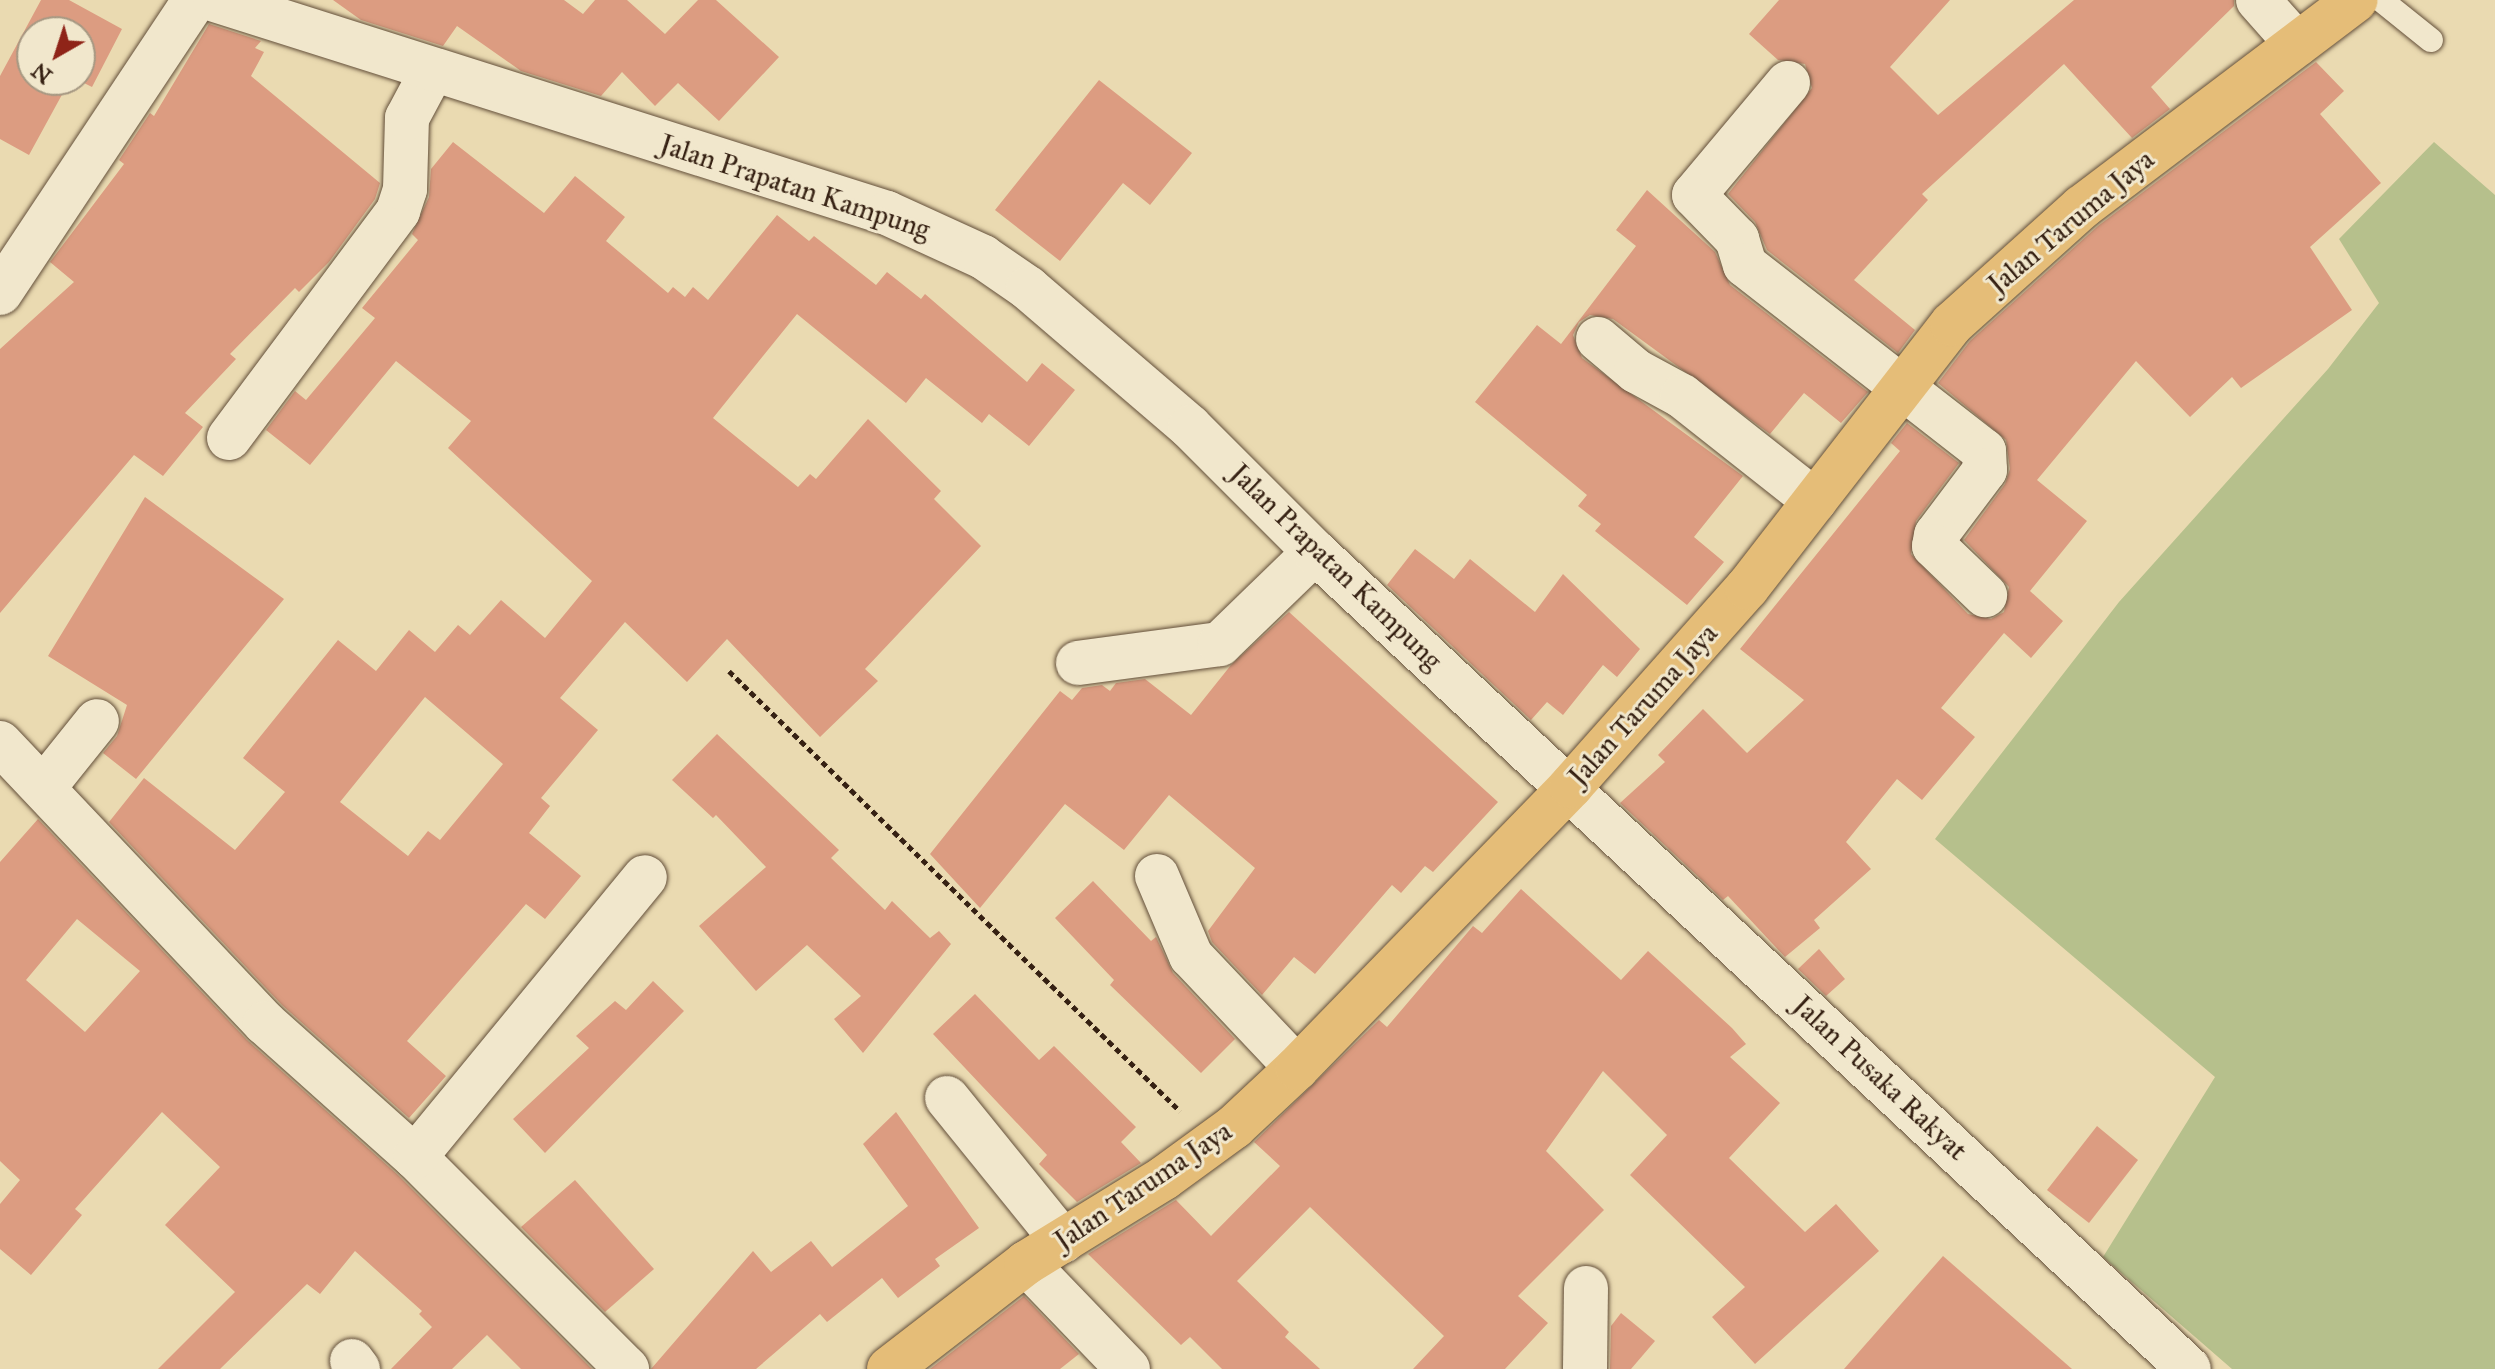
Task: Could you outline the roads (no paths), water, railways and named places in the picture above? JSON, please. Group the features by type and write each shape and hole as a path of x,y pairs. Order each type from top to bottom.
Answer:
{"main road":[{"name":"Jalan Taruma Jaya","path":"889,1369 1026,1263 1212,1143 1297,1068 1571,786 1747,588 1952,324 2082,207 2356,0"}],"street":[{"path":"0,293 195,0"},
{"name":"Jalan Prapatan Kampung","path":"215,0 887,213 983,257 1028,288 1190,427 1315,552 1571,786"},
{"path":"2258,0 2297,44"},
{"path":"229,438 398,211 405,189 407,118 432,71"},
{"path":"1788,83 1694,195 1737,239 1745,265 1988,459 1936,535 1934,546 1985,595"},
{"path":"1598,339 1636,371 1682,396 1815,501"},
{"path":"1078,663 1220,644 1315,552"},
{"path":"45,786 97,721"},
{"path":"0,743 45,786 265,1023 415,1157 627,1369"},
{"name":"Jalan Pusaka Rakyat","path":"1571,786 2189,1369"},
{"path":"1157,876 1191,956 1297,1068"},
{"path":"415,1157 645,877"},
{"path":"947,1098 1063,1241"},
{"path":"1026,1263 1128,1369"},
{"path":"1585,1369 1586,1288"}],"lane":[{"path":"2381,0 2431,40"}]}
